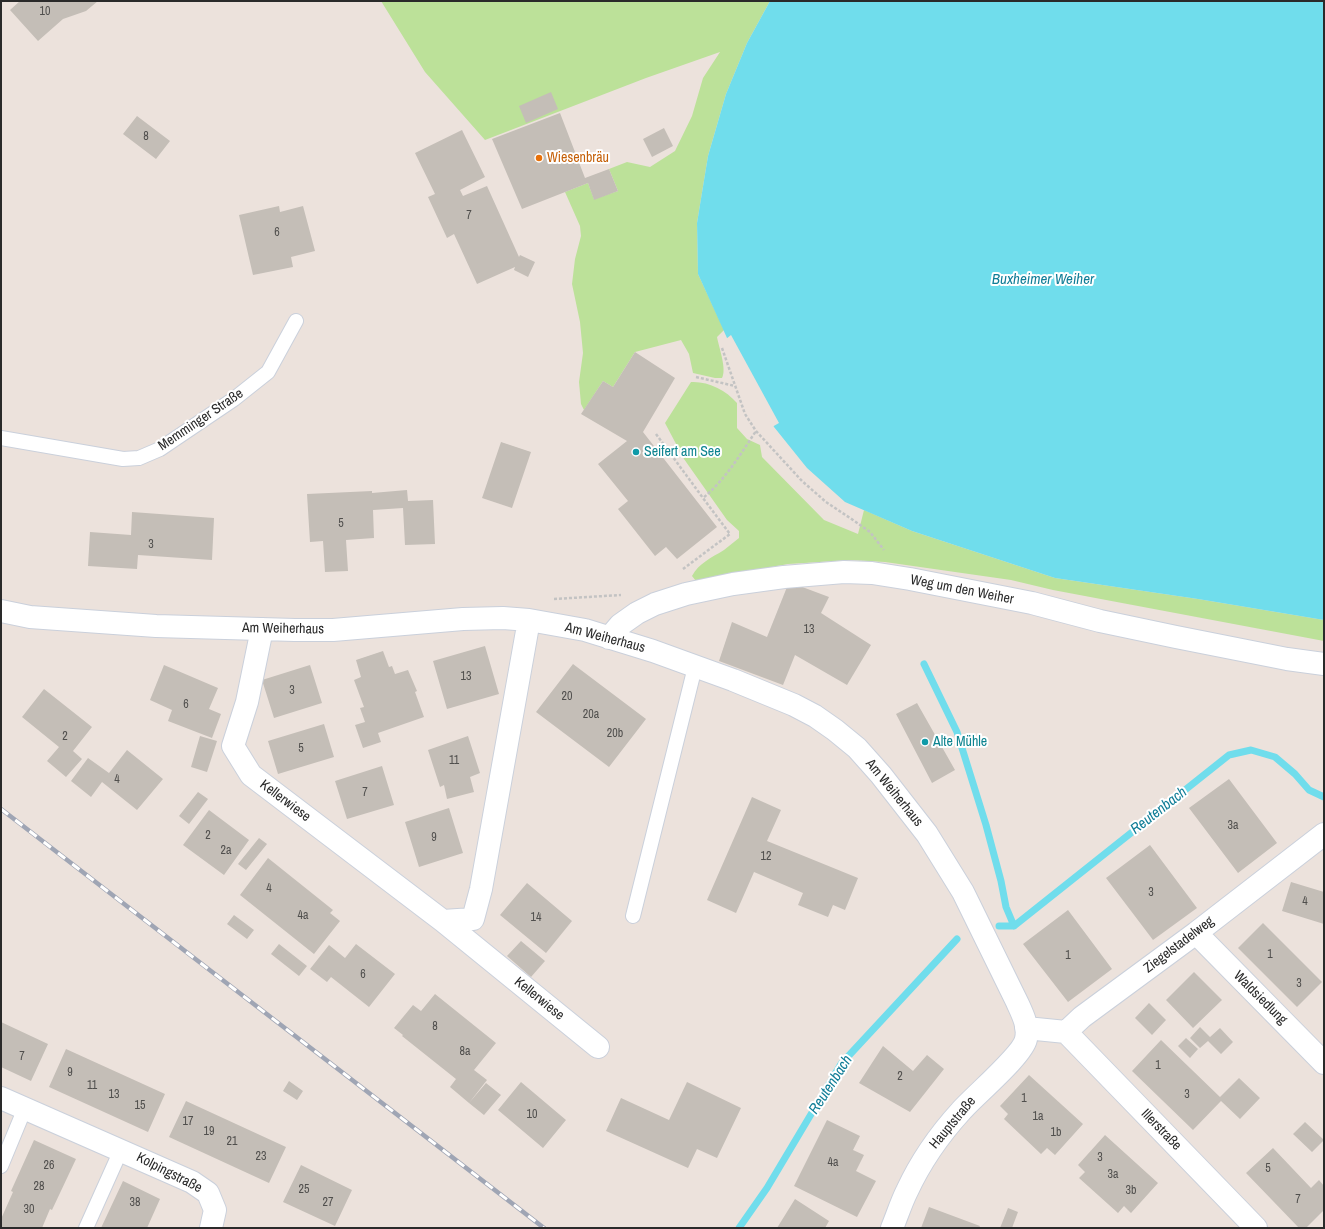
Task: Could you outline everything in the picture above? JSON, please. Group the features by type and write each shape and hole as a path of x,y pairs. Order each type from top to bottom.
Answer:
{"street":[{"name":"Weg um den Weiher","path":"609,638 620,625 637,613 655,604 686,594 733,584 784,578 844,572 872,573 1032,603 1100,621 1176,637 1287,659 1324,664"},
{"name":"Am Weiherhaus","path":"1,611 30,617 150,626 262,629 333,630 463,619 503,618 529,620 585,630 653,651 769,694 815,716 835,730 857,748 881,774 927,834 964,892 1017,1002 1026,1028"},
{"path":"443,921 473,919 481,889 529,620"},
{"name":"Kellerwiese","path":"262,629 248,702 233,746 251,775 443,921 598,1047"},
{"name":"Ziegelstadelweg","path":"1066,1032 1082,1017 1196,933 1324,834"},
{"name":"Waldsiedlung","path":"1196,933 1324,1063"},
{"path":"1026,1028 1066,1032"},
{"name":"Hauptstraße","path":"892,1228 907,1191 928,1153 960,1111 1018,1054 1026,1040 1026,1028"},
{"name":"Illerstraße","path":"1066,1032 1256,1228"},
{"name":"Kolpingstraße","path":"1,1098 192,1182 208,1194 215,1210 212,1226"}],"lane":[{"name":"Memminger Straße","path":"1,438 123,459 139,458 160,449 234,399 268,372 296,321"},
{"path":"633,916 695,667"},
{"path":"1,1166 25,1108"},
{"name":"Kolpingstraße","path":"86,1228 121,1150"}],"path":[{"path":"722,348 745,414 756,431 802,481 820,497 870,532 884,550 895,577"},
{"path":"696,377 735,386"},
{"path":"703,498 728,472 756,431"},
{"path":"656,434 730,534 682,570"}],"green space":[{"path":"381,1 770,1 747,43 726,94 708,156 697,223 698,274 724,330 717,337 724,369 722,378 693,373 689,354 681,340 635,352 613,387 603,381 584,410 581,404 579,382 583,353 580,322 572,284 575,259 581,236 580,226 565,192 588,183 594,199 618,191 609,169 627,162 650,167 675,151 692,116 703,78 720,52 646,78 485,140 425,72"},
{"path":"691,382 704,383 716,387 733,398 737,403 737,428 747,439 760,445 762,457 824,520 858,534 864,510 912,531 1055,578 1198,599 1324,620 1324,641 1053,590 1011,580 885,562 851,560 788,564 696,581 692,576 695,571 706,561 724,550 739,538 739,531 727,520 684,459 665,423"}],"water":[{"name":"Buxheimer Weiher","path":"770,1 1324,1 1324,620 1198,599 1055,578 912,531 845,502 807,468 774,427 727,338 698,274 697,223 708,156 726,94 747,43"}],"pier":[{"path":"731,335 779,423 772,427 726,339"}],"building":[{"path":"20,1 98,1 86,11 63,19 38,41 10,10"},
{"path":"551,92 558,109 526,123 519,106"},
{"name":"Wiesenbräu","path":"560,113 585,178 609,169 618,191 594,200 588,183 522,209 492,139"},
{"path":"137,116 170,141 156,159 123,134"},
{"path":"664,128 673,146 652,157 643,139"},
{"path":"462,130 485,177 460,190 463,196 487,186 519,257 520,255 535,262 528,277 514,270 515,267 477,284 454,234 447,238 428,197 435,194 415,153"},
{"path":"279,206 280,212 303,206 315,251 291,257 293,267 253,275 239,215"},
{"name":"Seifert am See","path":"635,352 675,378 643,432 717,527 677,559 666,547 655,556 618,509 628,501 598,464 627,441 581,414 603,381 613,387"},
{"path":"501,442 531,452 512,508 482,498"},
{"path":"407,490 408,501 433,500 435,544 405,545 403,508 373,510 374,538 346,540 348,571 325,572 323,541 310,542 307,494 372,491 372,493"},
{"path":"132,512 214,518 212,560 138,555 137,569 88,566 90,532 131,535"},
{"path":"789,582 829,597 821,613 871,645 847,685 795,655 783,685 719,661 732,622 767,637"},
{"path":"485,646 499,694 447,709 433,661"},
{"path":"383,651 389,667 392,666 395,674 408,670 417,691 415,692 424,717 378,733 381,742 363,748 355,725 365,722 360,708 364,707 354,680 361,677 356,660"},
{"path":"573,664 646,719 609,767 536,712"},
{"path":"164,665 218,688 209,709 221,714 212,738 168,721 172,710 150,700"},
{"path":"310,665 322,703 274,718 262,680"},
{"path":"44,689 92,727 73,751 82,759 66,777 47,761 59,747 22,717"},
{"name":"Alte Mühle","path":"917,703 955,770 932,783 896,714"},
{"path":"324,724 334,757 278,774 268,741"},
{"path":"200,736 217,741 207,772 191,767"},
{"path":"468,736 480,773 470,777 474,792 447,799 444,785 440,787 428,750"},
{"path":"127,750 163,779 137,810 102,782 91,797 71,781 88,758 109,773"},
{"path":"382,766 394,805 347,819 335,781"},
{"path":"1229,779 1277,843 1238,873 1189,808"},
{"path":"198,792 208,799 189,824 179,816"},
{"path":"752,797 781,810 767,841 858,878 845,910 833,905 828,917 798,905 803,893 754,872 736,913 707,900"},
{"path":"449,808 463,853 419,867 405,822"},
{"path":"209,810 249,840 224,875 183,845"},
{"path":"259,838 267,844 246,870 238,864"},
{"path":"1150,845 1197,908 1153,940 1106,878"},
{"path":"268,858 333,910 330,913 340,921 314,954 240,895"},
{"path":"1291,882 1324,892 1324,924 1282,911"},
{"path":"527,883 572,921 546,953 500,915"},
{"path":"1068,910 1112,969 1068,1002 1023,944"},
{"path":"234,915 254,930 247,939 227,924"},
{"path":"1263,923 1322,982 1297,1007 1238,948"},
{"path":"521,941 545,961 531,977 507,956"},
{"path":"279,944 307,966 299,976 271,954"},
{"path":"356,944 395,974 369,1007 331,977 327,982 310,969 329,945 345,958"},
{"path":"1194,972 1222,1000 1193,1028 1166,1000"},
{"path":"435,994 496,1043 474,1070 487,1080 469,1103 450,1087 456,1079 394,1028 413,1005 421,1011"},
{"path":"1149,1003 1166,1020 1152,1035 1135,1018"},
{"path":"1,1022 48,1044 31,1081 1,1067"},
{"path":"1200,1027 1210,1037 1220,1028 1233,1042 1221,1054 1208,1041 1200,1048 1190,1038"},
{"path":"1186,1038 1198,1049 1190,1058 1178,1046"},
{"path":"1161,1040 1220,1097 1239,1078 1260,1098 1240,1119 1221,1101 1193,1130 1132,1071"},
{"path":"883,1046 913,1071 927,1055 944,1069 910,1112 859,1083"},
{"path":"66,1049 165,1094 148,1132 49,1087"},
{"path":"1029,1075 1083,1124 1055,1155 1047,1148 1041,1154 1004,1119 1008,1114 1000,1106"},
{"path":"289,1081 303,1091 297,1100 283,1091"},
{"path":"521,1082 566,1120 543,1148 498,1110"},
{"path":"687,1082 741,1108 717,1158 697,1149 688,1168 606,1131 621,1098 669,1120"},
{"path":"486,1083 501,1095 484,1115 469,1103"},
{"path":"186,1101 286,1147 269,1183 169,1137"},
{"path":"827,1120 860,1136 853,1150 864,1155 856,1171 876,1181 857,1217 794,1186"},
{"path":"1305,1122 1324,1140 1312,1152 1293,1134"},
{"path":"1105,1135 1158,1183 1131,1213 1124,1206 1118,1213 1079,1178 1085,1172 1078,1165"},
{"path":"34,1140 76,1159 52,1210 50,1209 42,1228 1,1228 1,1219 13,1192 11,1191"},
{"path":"1273,1148 1311,1188 1319,1180 1324,1186 1324,1210 1306,1228 1299,1228 1246,1173"},
{"path":"301,1165 352,1190 335,1226 283,1202"},
{"path":"123,1181 160,1199 147,1228 101,1228"},
{"path":"795,1199 829,1221 825,1228 777,1228"},
{"path":"929,1207 980,1226 979,1228 921,1228"},
{"path":"1008,1208 1018,1212 1012,1228 1000,1228"}],"waterway":[{"path":"924,664 957,732 986,825 1001,881 1006,907 1014,926"},
{"name":"Reutenbach","path":"999,926 1014,926 1229,755 1251,750 1275,757 1295,774 1309,790 1324,797"},
{"name":"Reutenbach","path":"739,1228 767,1188 841,1064 957,939"}],"railway":[{"path":"1,809 544,1228"}],"place":[{"name":"Wiesenbräu","path":"539,158"},
{"name":"Seifert am See","path":"636,452"},
{"name":"Alte Mühle","path":"925,742"}]}
